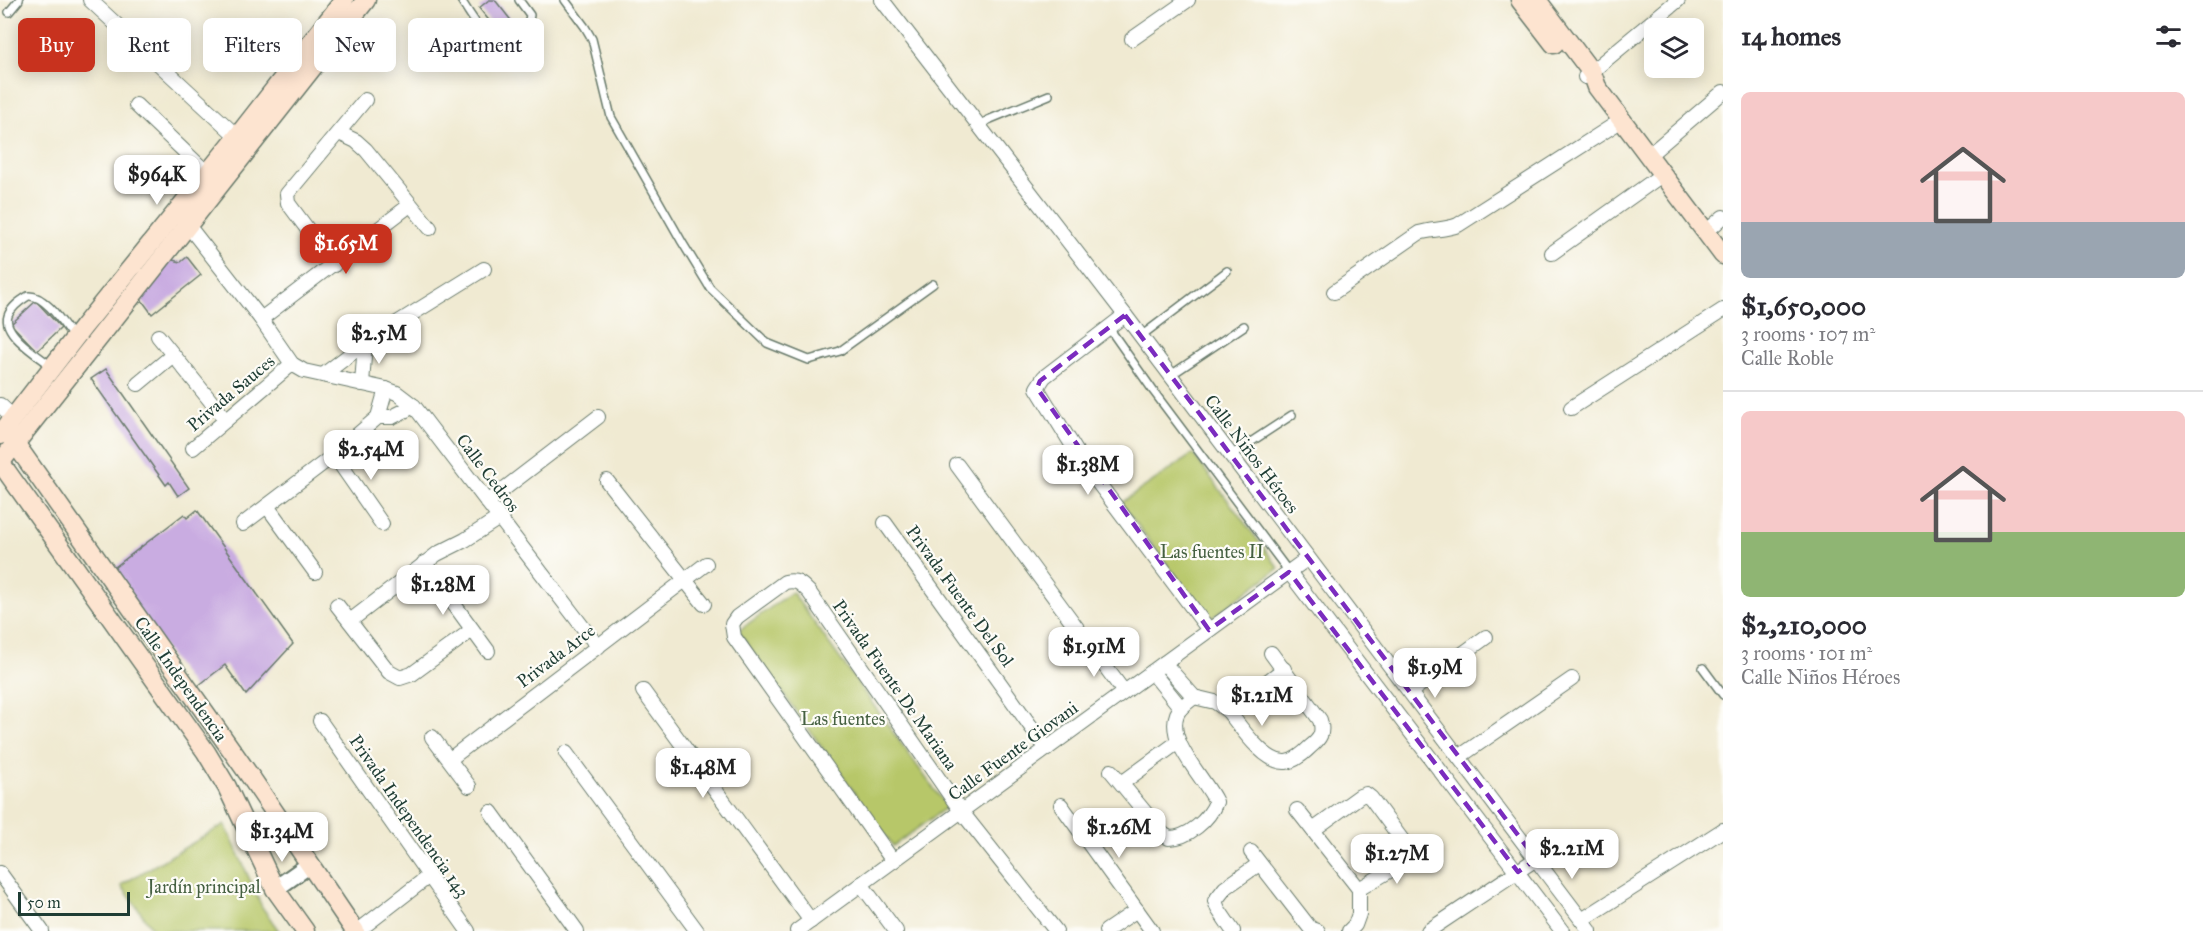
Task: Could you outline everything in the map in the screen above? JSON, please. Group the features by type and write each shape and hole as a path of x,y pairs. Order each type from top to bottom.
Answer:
{"main road":[{"path":"81,345 188,225 344,0"},
{"path":"0,462 8,432 81,345 177,210 207,173 244,143 366,0"},
{"path":"1520,0 1552,42 1591,79"},
{"path":"1537,0 1591,79 1723,255"},
{"path":"8,432 60,372"},
{"name":"Calle Independencia","path":"8,432 357,931"},
{"name":"Calle Independencia","path":"0,462 206,752 232,797 275,889 305,931"}],"street":[{"path":"90,0 244,143"},
{"name":"Calle Niños Héroes","path":"882,0 1171,375 1586,926"},
{"path":"1132,39 1188,0"},
{"path":"1591,79 1678,0"},
{"path":"1649,155 1723,92"},
{"path":"334,265 288,203 287,194 365,100"},
{"path":"136,105 207,173"},
{"path":"1334,292 1419,233 1448,229 1458,225 1623,120"},
{"path":"339,132 356,141 366,150 430,228"},
{"path":"1552,253 1664,174"},
{"path":"261,319 410,205"},
{"path":"177,210 261,319 292,364"},
{"path":"1706,232 1723,217"},
{"path":"323,375 365,344 484,269"},
{"path":"1571,408 1723,310"},
{"path":"1125,315 1044,377 1037,388 1084,464 1209,630"},
{"path":"158,336 226,420"},
{"path":"362,384 365,344"},
{"path":"138,384 172,354"},
{"name":"Calle Cedros","path":"292,364 304,371 386,389 397,393 414,406 598,647"},
{"name":"Privada Sauces","path":"193,448 292,364"},
{"path":"243,524 334,456 378,417 386,389"},
{"path":"0,405 8,432"},
{"path":"378,417 392,417 414,406"},
{"path":"487,502 598,417"},
{"path":"334,456 382,524"},
{"path":"957,465 1124,692"},
{"path":"607,481 704,604"},
{"path":"267,506 315,572"},
{"path":"350,621 424,563 499,518"},
{"name":"Privada Fuente Del Sol","path":"885,523 1047,749"},
{"name":"Calle Fuente Giovani","path":"798,931 1308,558"},
{"path":"424,563 488,651"},
{"name":"Privada Arce","path":"450,759 706,564"},
{"path":"1289,572 1562,931"},
{"name":"Privada Fuente De Mariana","path":"893,861 734,637 732,624 737,617 785,582 793,580 800,583 816,602 962,811 1056,931"},
{"path":"337,605 389,672 400,678 412,674 472,630"},
{"path":"1410,692 1486,637"},
{"path":"1164,663 1194,697 1215,702 1228,711 1255,744 1274,760 1286,762 1305,752 1319,740 1323,730 1314,711 1271,653"},
{"path":"1228,711 1284,669"},
{"path":"1152,672 1181,708"},
{"path":"1459,757 1572,679"},
{"path":"643,691 811,921"},
{"path":"1111,771 1163,834 1169,838 1184,835 1206,819 1216,802 1178,742 1176,716 1181,708 1194,697"},
{"name":"Privada Independencia 143","path":"320,722 468,931"},
{"path":"432,737 469,786"},
{"path":"1122,783 1178,742"},
{"path":"566,753 697,931"},
{"path":"1312,830 1360,796 1366,794 1371,798 1408,848 1410,855 1406,861 1359,889"},
{"path":"1061,804 1152,931"},
{"path":"1297,810 1359,889 1359,914 1355,929"},
{"path":"491,812 576,931"},
{"path":"1586,926 1723,830"},
{"path":"1233,931 1215,901 1255,858 1311,930"},
{"path":"1428,931 1536,859"},
{"path":"275,889 309,865"},
{"path":"0,873 42,931"},
{"path":"357,931 429,876"},
{"path":"861,884 896,931"},
{"path":"1106,931 1137,910"}],"lane":[{"path":"9,12 19,0"},
{"path":"461,0 486,36 499,44 505,43 528,25 530,15 519,0"},
{"path":"565,0 592,39 611,117 704,279 710,288 767,343 809,360 840,351 933,284"},
{"path":"980,126 988,120 1049,95"},
{"path":"1141,336 1227,271"},
{"path":"60,372 18,340 10,331 7,321 8,314 15,305 28,296 37,296 81,345"},
{"path":"1171,375 1244,326"},
{"path":"1109,328 1289,572"},
{"path":"1231,455 1292,415"},
{"path":"1703,668 1723,695"}],"highlighted area":[{"path":"1125,315 1536,859 1518,872 1289,572 1209,630 1037,388 1040,381"}],"green space":[{"name":"Las fuentes II","path":"1193,454 1279,568 1209,620 1121,503"},
{"name":"Las fuentes","path":"792,592 947,807 893,846 738,631"},
{"name":"Jardín principal","path":"225,824 262,907 279,931 154,931 121,885"}],"building":[{"path":"489,0 495,0 509,18 487,18 479,8"},
{"path":"187,257 201,275 152,314 138,295 168,259 181,262"},
{"path":"36,301 61,328 37,351 11,324"},
{"path":"106,369 189,488 178,496 169,482 166,485 91,379"},
{"path":"197,510 293,644 246,695 225,665 194,689 110,571 184,514 187,518"}]}
